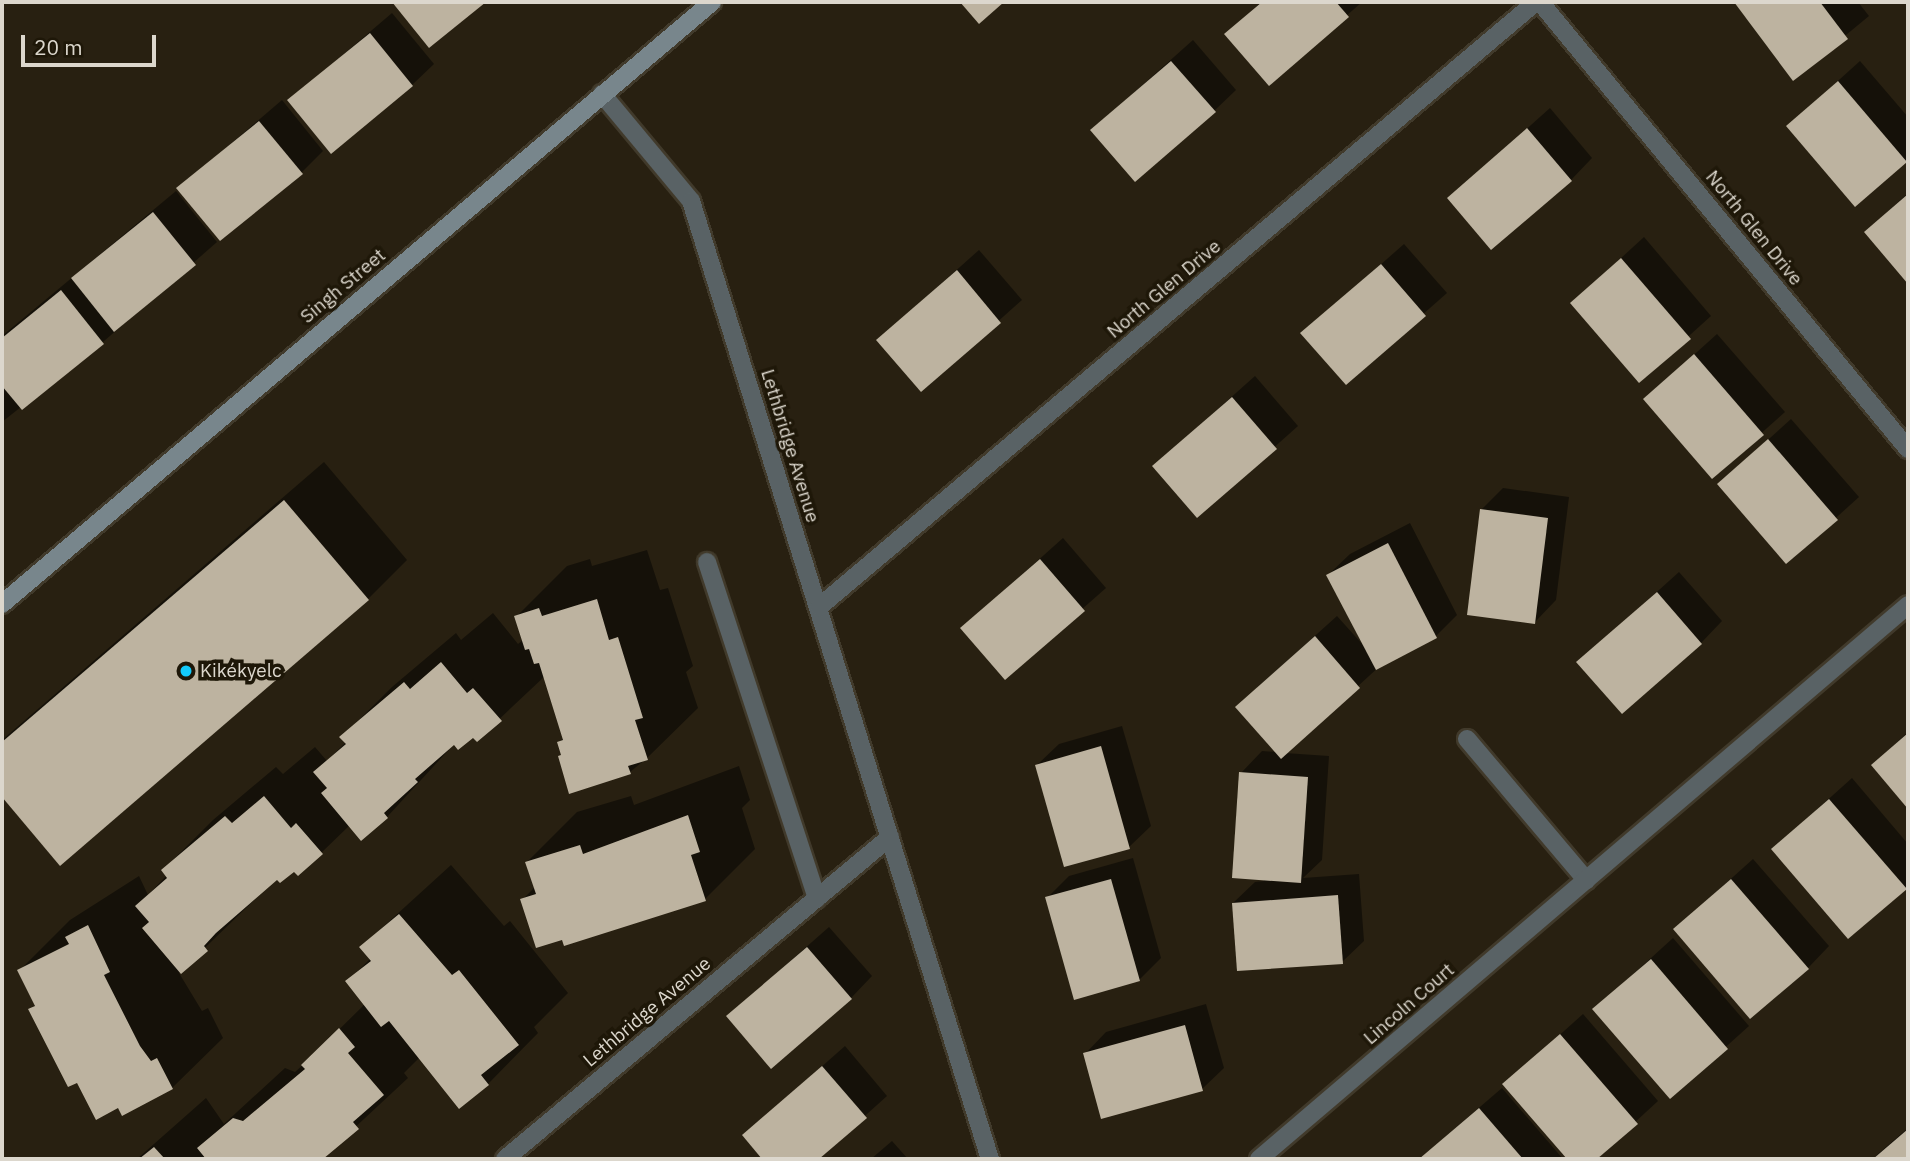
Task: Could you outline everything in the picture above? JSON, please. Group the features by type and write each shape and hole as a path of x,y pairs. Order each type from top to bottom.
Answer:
{"main road":[{"name":"Singh Street","path":"2,604 712,2"}],"street":[{"name":"North Glen Drive","path":"819,607 1538,2 1908,449"},
{"name":"Lethbridge Avenue","path":"602,94 691,201 990,1159"},
{"path":"707,562 817,898"},
{"name":"Lincoln Court","path":"1259,1159 1908,604"},
{"path":"1467,739 1586,880"},
{"name":"Lethbridge Avenue","path":"505,1159 890,837"}],"building":[{"path":"392,2 486,2 429,48"},
{"path":"960,2 1004,2 979,24"},
{"path":"1262,2 1336,2 1349,17 1269,86 1224,34"},
{"path":"1734,2 1820,2 1848,39 1793,81"},
{"path":"370,33 413,86 331,154 287,100"},
{"path":"1171,61 1216,112 1135,182 1090,130"},
{"path":"1838,81 1907,162 1855,207 1786,126"},
{"path":"259,121 303,174 220,241 176,188"},
{"path":"1527,128 1572,181 1491,250 1447,198"},
{"path":"1908,194 1908,284 1864,232"},
{"path":"153,212 196,265 114,332 71,278"},
{"path":"1621,258 1691,339 1639,383 1570,303"},
{"path":"1381,264 1426,316 1346,385 1300,333"},
{"path":"957,270 1001,323 921,392 876,340"},
{"path":"61,290 104,344 22,410 2,386 2,338"},
{"path":"1694,354 1764,435 1712,479 1643,399"},
{"path":"1232,397 1277,449 1197,518 1152,466"},
{"path":"1768,439 1838,520 1786,564 1717,484"},
{"name":"Kikékyelc","path":"284,500 369,600 60,866 2,797 2,742"},
{"path":"1480,509 1548,518 1535,624 1467,615"},
{"path":"1388,543 1437,638 1376,670 1326,575"},
{"path":"1040,559 1085,611 1005,680 960,628"},
{"path":"1657,592 1702,644 1622,714 1576,662"},
{"path":"597,599 609,640 618,637 643,718 635,720 648,760 628,766 631,774 569,794 558,756 561,755 557,742 563,740 539,663 534,664 529,649 525,650 514,616 539,608 542,616"},
{"path":"1315,636 1360,688 1281,759 1235,707"},
{"path":"441,662 467,693 473,688 502,721 477,742 473,738 458,750 454,745 415,779 418,782 384,813 388,818 361,841 321,793 327,788 313,772 346,744 339,737 404,682 410,689"},
{"path":"1908,733 1908,809 1871,765"},
{"path":"1101,746 1130,849 1064,867 1035,765"},
{"path":"1239,772 1308,777 1301,883 1232,878"},
{"path":"264,796 291,828 296,823 323,854 298,876 294,872 280,883 277,880 216,933 204,946 208,951 181,974 142,928 149,922 135,906 167,878 161,870 225,816 232,823"},
{"path":"1829,799 1907,889 1848,939 1771,849"},
{"path":"688,815 700,852 691,855 706,901 564,946 562,940 536,948 520,899 536,894 525,862 580,845 583,854"},
{"path":"1111,879 1140,981 1074,1000 1045,897"},
{"path":"1731,879 1809,969 1750,1019 1673,929"},
{"path":"1338,895 1343,964 1237,971 1232,903"},
{"path":"399,914 452,975 459,970 519,1045 481,1075 489,1085 459,1109 389,1021 381,1027 345,981 371,961 359,947"},
{"path":"88,925 110,972 104,975 140,1046 151,1061 157,1058 173,1089 122,1116 118,1108 96,1120 77,1083 68,1087 28,1009 35,1006 17,970 69,944 65,937"},
{"path":"807,947 852,999 771,1069 726,1016"},
{"path":"1651,959 1728,1049 1670,1099 1592,1009"},
{"path":"1185,1025 1203,1091 1101,1119 1083,1053"},
{"path":"339,1028 355,1047 348,1053 384,1095 353,1122 359,1129 323,1159 206,1159 197,1148 233,1118 243,1121 305,1069 301,1065"},
{"path":"1560,1034 1638,1124 1597,1159 1567,1159 1502,1084"},
{"path":"822,1066 867,1118 819,1159 762,1159 742,1135"},
{"path":"1479,1108 1523,1159 1419,1159"},
{"path":"1908,1129 1908,1159 1873,1159"},
{"path":"154,1147 165,1159 139,1159"}],"place":[{"name":"Kikékyelc","path":"186,671"}]}
